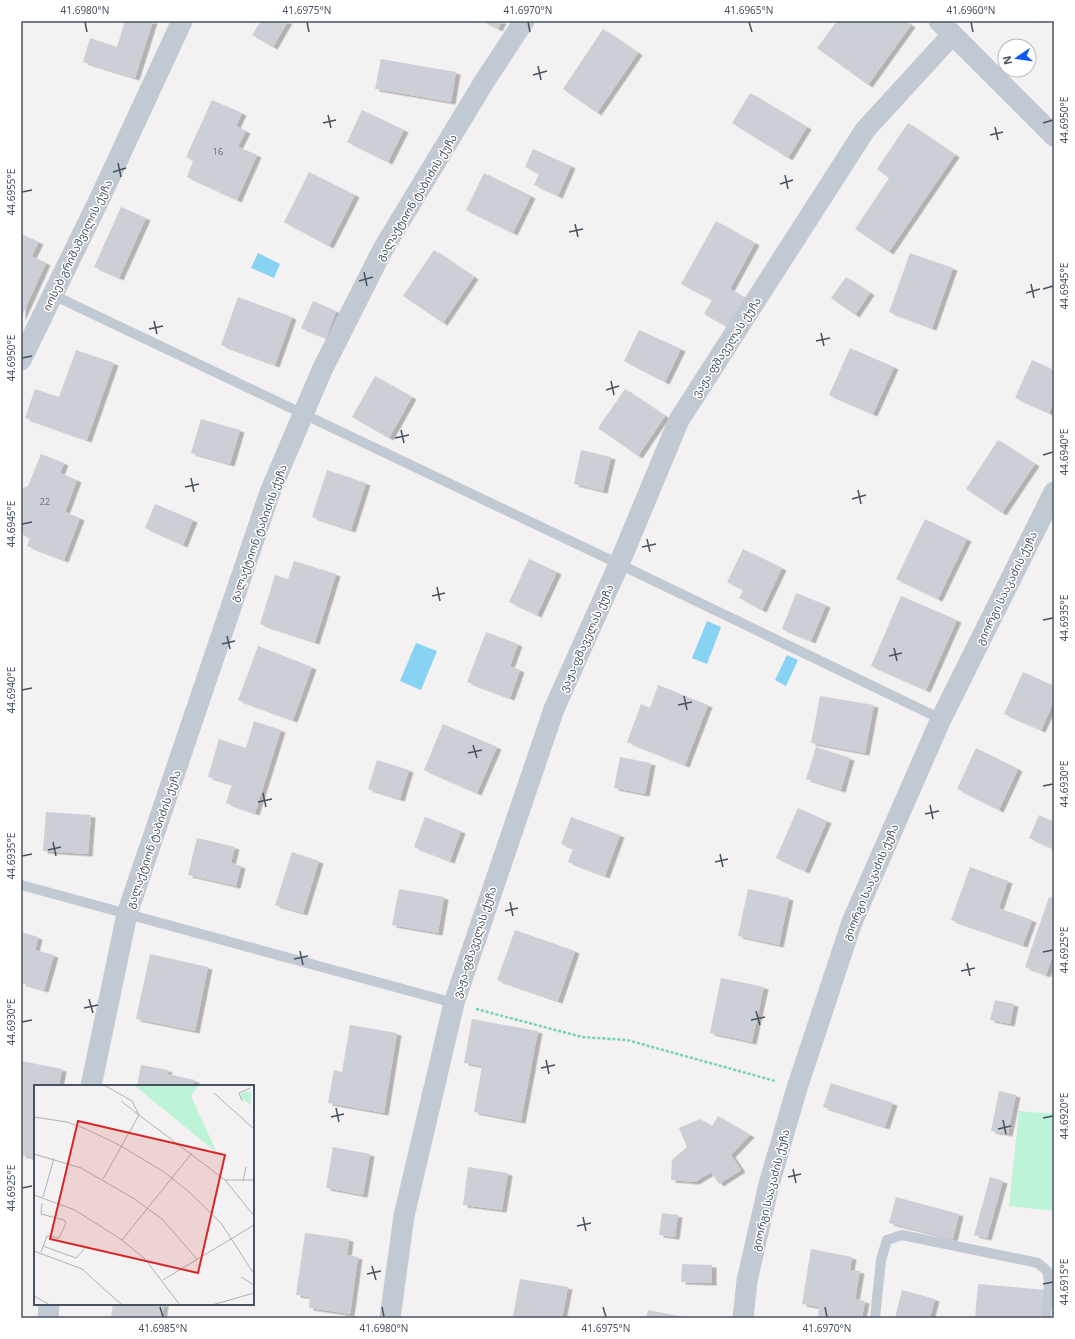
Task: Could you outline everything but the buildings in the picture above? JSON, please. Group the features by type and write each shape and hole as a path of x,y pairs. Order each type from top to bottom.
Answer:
{"street":[{"name":"იოსებ გრიშაშვილის ქუჩა","path":"21,360 100,198 182,21"},
{"name":"გალაქტიონ ტაბიძის ქუჩა","path":"91,1085 127,914 270,492 322,370 383,249 484,82 524,21"},
{"path":"946,28 1054,136"},
{"name":"ვაჟა-ფშაველას ქუჩა","path":"390,1318 404,1216 454,1003 554,709 619,564 679,420 865,130 946,28"},
{"name":"გიორგი სააკაძის ქუჩა","path":"743,1318 747,1281 769,1184 797,1088 852,922 941,719 1054,492"},
{"path":"48,1318 49,1305"}],"lane":[{"path":"53,295 941,719"},
{"path":"21,885 454,1003"},
{"path":"875,1318 881,1260 887,1240 902,1235 1038,1263 1047,1271 1049,1281 1046,1318"}],"path":[{"path":"454,1003 582,1037 628,1040 797,1088"}],"green space":[{"path":"1019,1111 1054,1114 1054,1211 1009,1206"}],"water":[{"path":"258,253 280,264 274,278 251,268"},
{"path":"707,621 721,627 707,664 692,658"},
{"path":"416,643 437,651 421,690 400,681"},
{"path":"787,655 798,660 786,686 775,680"}]}
